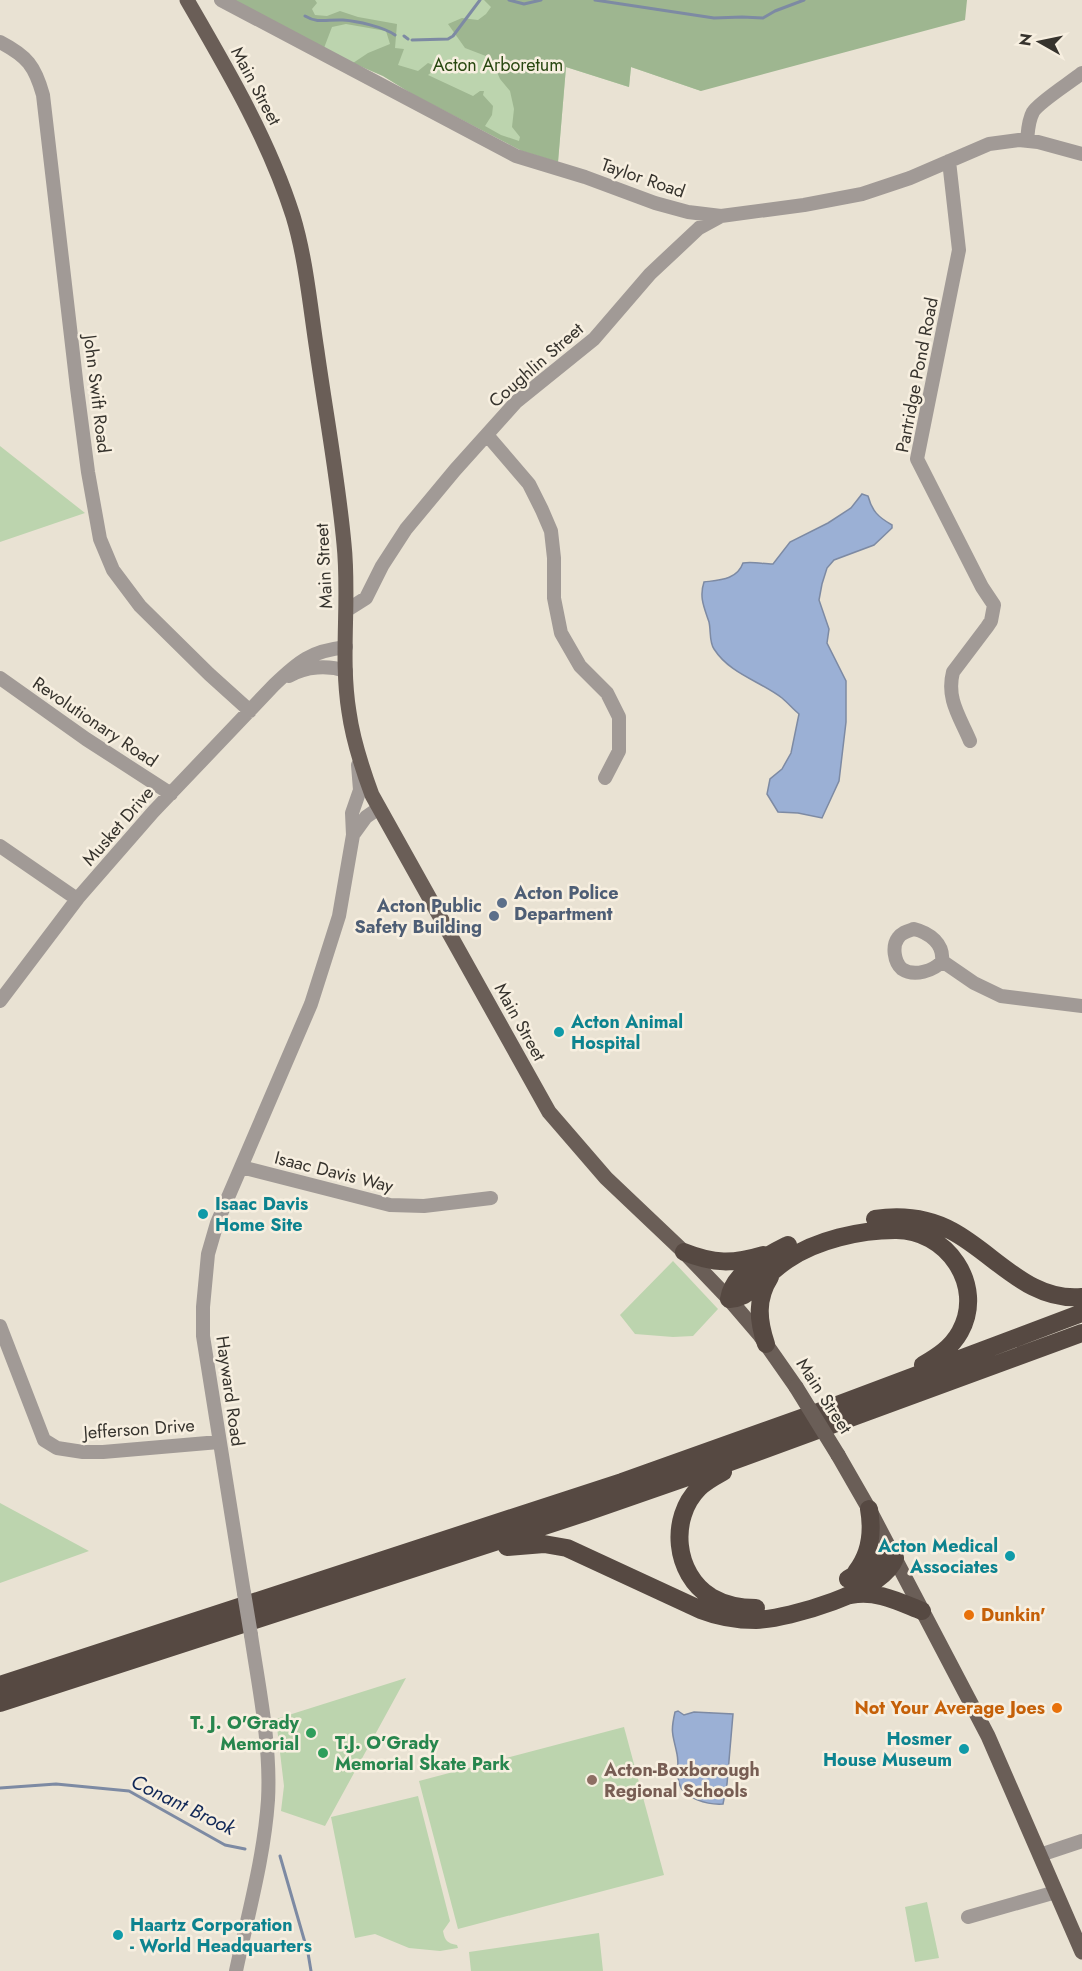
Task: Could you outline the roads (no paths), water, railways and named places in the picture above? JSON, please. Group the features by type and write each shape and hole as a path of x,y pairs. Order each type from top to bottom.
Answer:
{"highway":[{"path":"684,1252 710,1261 730,1262 755,1257 832,1228 893,1217 918,1219 935,1223 957,1234 1036,1289 1060,1296 1082,1297"},
{"path":"788,1245 748,1270 734,1285 729,1299 744,1295 795,1255 854,1235 902,1230 919,1233 933,1239 948,1251 961,1270 967,1288 967,1309 961,1330 941,1354 888,1386"},
{"path":"766,1344 760,1322 759,1303 765,1284 776,1268"},
{"path":"0,1685 600,1489 888,1386 1082,1313"},
{"path":"0,1703 587,1512 1082,1333"},
{"path":"763,1450 708,1481 689,1501 681,1518 679,1539 683,1561 691,1577 700,1588 717,1600 732,1606 774,1607 826,1592 881,1559 895,1558 891,1568 884,1574 838,1599"},
{"path":"848,1579 860,1565 870,1542 872,1530 869,1509"},
{"path":"466,1552 532,1544 556,1545 584,1555 688,1605 731,1618 757,1620 785,1616 813,1609 852,1594 870,1594 892,1599 922,1611"}],"main road":[{"name":"Main Street","path":"187,0 272,161 293,217 302,255 344,546 348,711 357,752 375,801 549,1112 606,1178 684,1252 729,1299 766,1344 838,1455 869,1509 988,1736 1082,1952"}],"street":[{"name":"Taylor Road","path":"221,0 516,156 688,212 721,216 793,207 862,194 910,178 988,144 1019,140 1038,142 1082,154"},
{"name":"John Swift Road","path":"0,42 20,53 30,63 38,76 43,95 88,472 100,539 108,561 140,606 250,711"},
{"path":"1028,141 1029,122 1033,112 1082,73"},
{"name":"Partridge Pond Road","path":"949,161 959,250 916,459 982,587 994,605 991,621 953,672 951,681 950,692 954,705 970,741"},
{"name":"Coughlin Street","path":"347,610 366,598 384,563 406,529 516,402 594,339 650,274 699,228 721,216"},
{"path":"487,435 529,484 542,510 551,531 554,598 561,633 580,666 607,693 619,717 619,751 605,778"},
{"name":"Musket Drive","path":"0,1001 77,899 171,794 274,685 309,655 346,647"},
{"name":"Musket Drive","path":"274,685 293,674 315,668 333,667 346,670"},
{"name":"Revolutionary Road","path":"0,678 42,709 171,794"},
{"name":"Hayward Road","path":"236,1971 262,1854 268,1798 265,1735 251,1635 203,1336 205,1280 208,1254 217,1223 315,993 339,916 353,835 352,813 360,789 357,752"},
{"path":"353,835 375,801 366,795 356,806"},
{"path":"0,846 77,899"},
{"path":"942,961 980,987 1001,996 1082,1006"},
{"name":"Isaac Davis Way","path":"241,1167 390,1205 424,1206 491,1198"},
{"name":"Jefferson Drive","path":"0,1326 44,1440 57,1449 103,1452 219,1442"},
{"path":"1040,1855 1082,1841"},
{"path":"968,1917 1056,1892"}],"water":[{"path":"862,494 868,496 876,513 892,525 892,528 874,545 834,560 827,568 819,600 829,629 827,643 846,681 846,722 839,781 822,818 778,812 767,794 770,779 782,769 791,753 799,714 782,698 728,665 714,649 703,602 704,582 732,576 743,563 773,564 790,542 828,523 851,508"},
{"path":"678,1711 684,1715 694,1712 733,1714 723,1804 697,1800 681,1789 672,1730 675,1712"}],"waterway":[{"path":"412,40 448,39 453,36 480,0"},
{"path":"509,0 524,4 541,0"},
{"path":"595,0 714,18 763,18 804,0"},
{"path":"305,16 319,21 343,20 363,23 395,35"},
{"path":"404,36 408,39"},
{"name":"Conant Brook","path":"0,1788 56,1784 129,1791 225,1845 245,1849"},
{"name":"Conant Brook","path":"280,1856 311,1971"}],"place":[{"name":"Acton Police Department","path":"502,903"},
{"name":"Acton Public Safety Building","path":"494,916"},
{"name":"Acton Animal Hospital","path":"559,1032"},
{"name":"Isaac Davis Home Site","path":"203,1214"},
{"name":"Acton Medical Associates","path":"1010,1556"},
{"name":"Dunkin'","path":"969,1615"},
{"name":"Not Your Average Joes","path":"1057,1708"},
{"name":"T. J. O'Grady Memorial","path":"311,1733"},
{"name":"Hosmer House Museum","path":"964,1749"},
{"name":"T.J. O’Grady Memorial Skate Park","path":"323,1753"},
{"name":"Acton-Boxborough Regional Schools","path":"592,1780"},
{"name":"Haartz Corporation - World Headquarters","path":"118,1935"}],"park label":[{"name":"Acton Arboretum","path":"498,65"}]}
